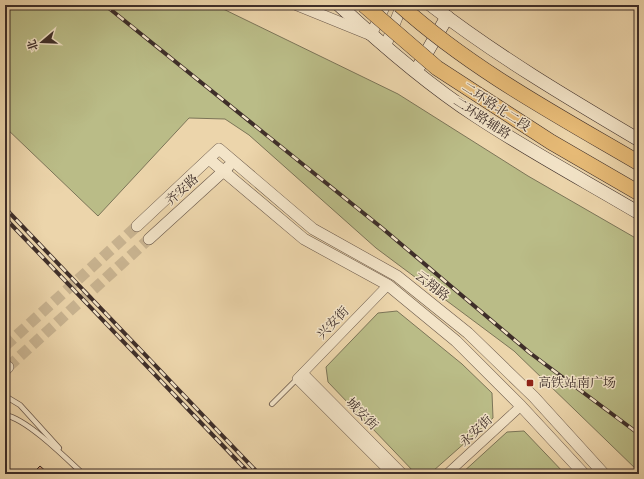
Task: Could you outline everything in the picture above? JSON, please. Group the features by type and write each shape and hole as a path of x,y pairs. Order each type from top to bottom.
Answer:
{"highway":[{"name":"二环路北二段","path":"364,5 437,68 552,142 639,193"},
{"name":"二环路北二段","path":"401,5 452,48 559,116 639,164"}],"main road":[{"name":"二环路辅路","path":"339,5 385,47 476,116 639,213"},
{"path":"431,5 510,61 639,140"},
{"path":"416,72 447,17"}],"street":[{"path":"297,5 371,35 385,5"},
{"path":"385,47 401,5"},
{"name":"齐安路","path":"137,226 219,149"},
{"name":"云翔路","path":"219,149 314,229 397,276 468,333 534,397 604,474"},
{"name":"云翔路","path":"209,160 304,238 388,285 456,341 521,406 584,474"},
{"name":"齐安路","path":"149,240 233,162"},
{"name":"兴安街","path":"300,376 388,285"},
{"name":"城安街","path":"300,376 392,474"},
{"name":"城安街","path":"300,376 403,474"},
{"name":"永安街","path":"447,474 521,406"}],"lane":[{"path":"272,404 300,376"},
{"path":"5,396 20,404 82,474"},
{"path":"5,415 14,418 41,436 73,464"}],"green space":[{"path":"5,5 215,5 398,94 528,176 639,240 639,472 514,351 376,248 249,135 225,119 189,118 98,216 5,127"},
{"path":"397,311 462,364 492,393 493,418 433,471 415,473 328,382 326,367 378,313"},
{"path":"524,431 565,474 461,474 507,432"}],"building":[{"path":"40,466 49,474 32,474"}],"tunnel":[{"path":"5,346 137,226"},
{"path":"8,367 149,239"}],"railway":[{"path":"105,5 382,228 530,353 639,434"},
{"path":"5,208 259,474"},
{"path":"5,218 250,474"}],"place":[{"name":"高铁站南广场","path":"530,383"}]}
